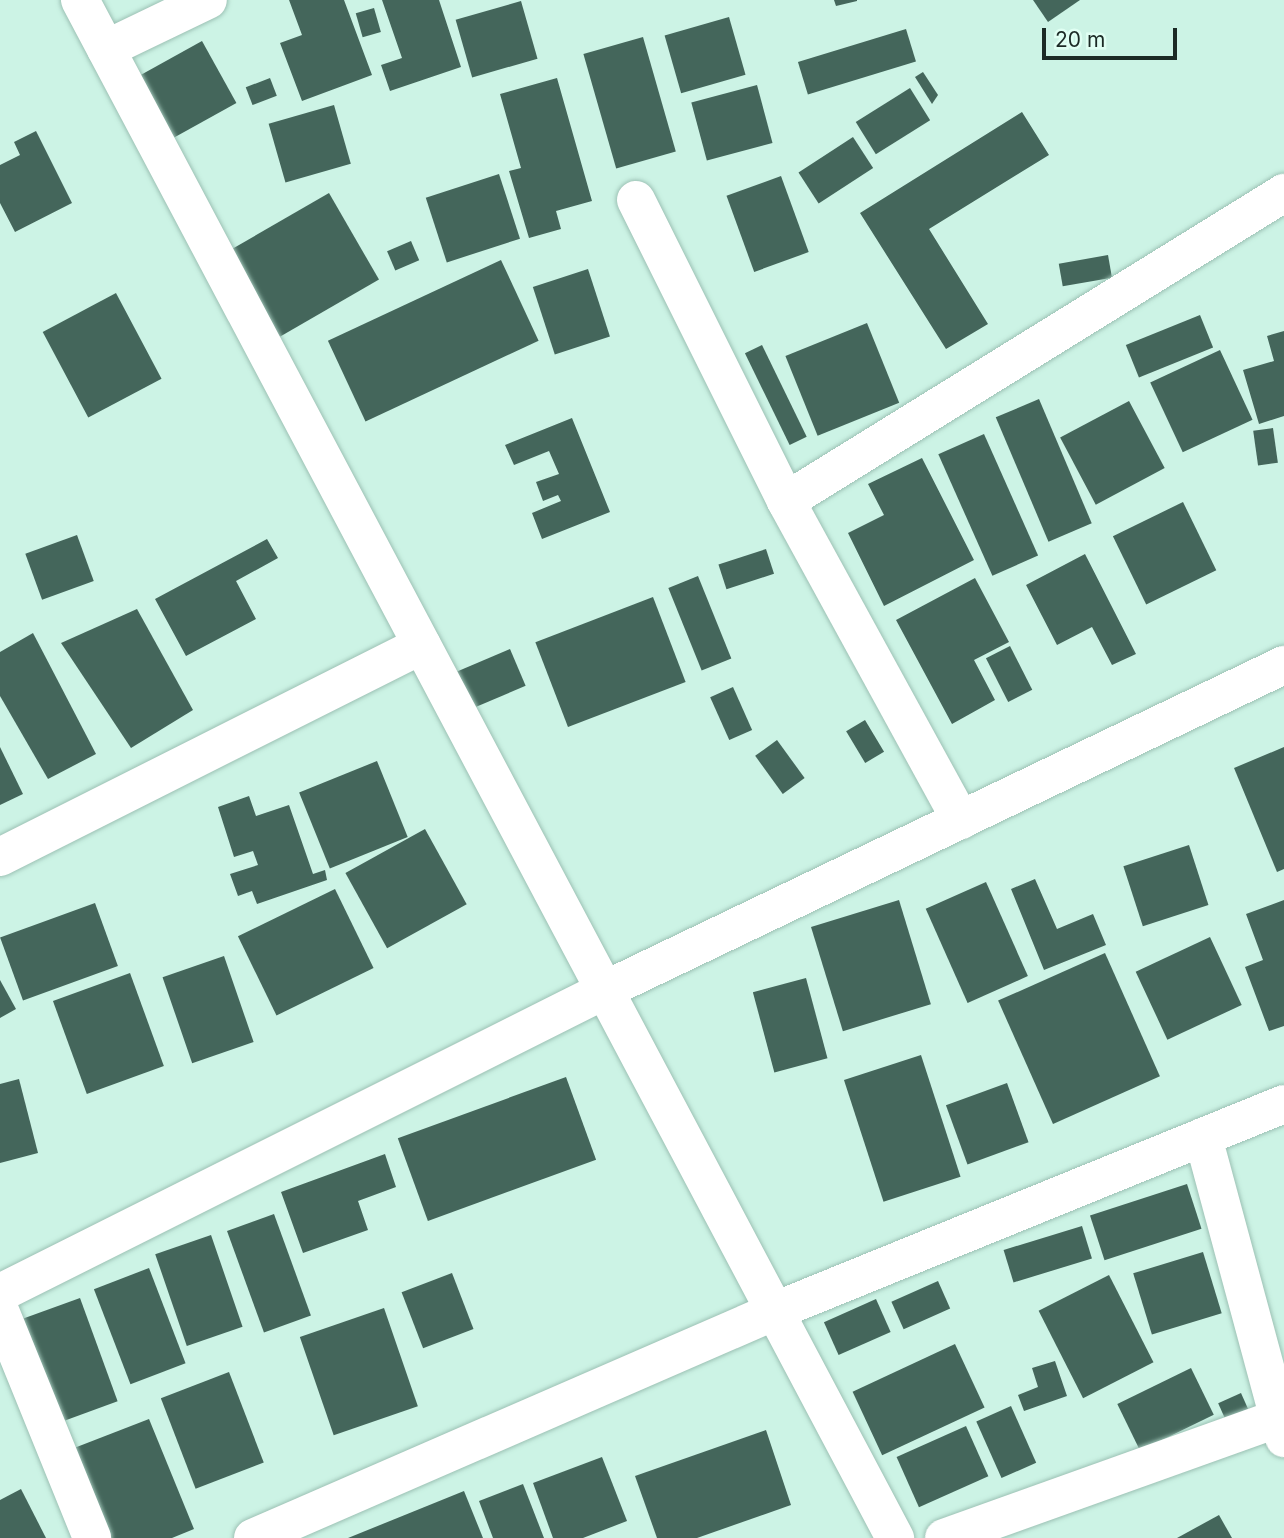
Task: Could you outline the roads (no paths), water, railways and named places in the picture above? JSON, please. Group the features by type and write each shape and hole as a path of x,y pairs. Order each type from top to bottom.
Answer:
{"street":[{"path":"80,0 895,1538"},
{"path":"106,49 208,0"},
{"path":"786,501 1284,193"},
{"path":"636,201 786,501 961,820"},
{"path":"0,857 422,645"},
{"path":"0,1293 605,990 1284,665"},
{"path":"253,1538 775,1311 1284,1104"},
{"path":"944,1538 1282,1424 1203,1137"},
{"path":"0,1311 92,1538"}]}
